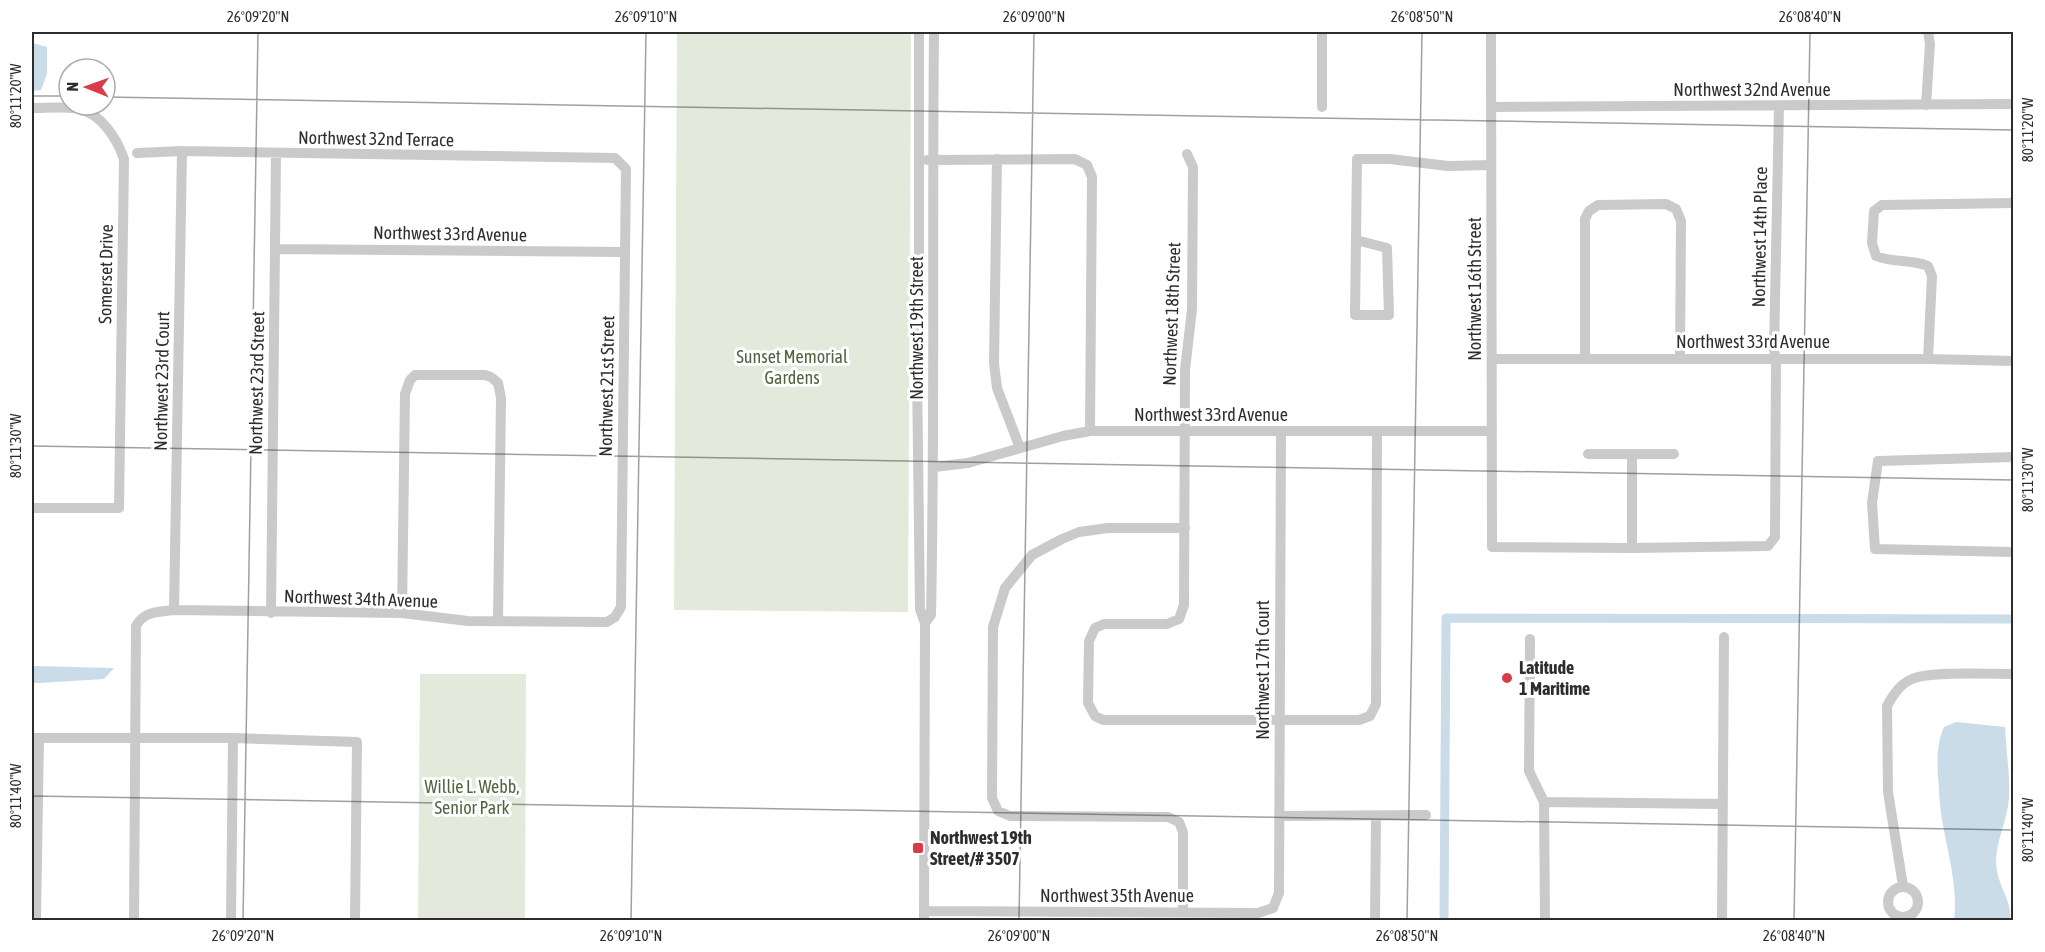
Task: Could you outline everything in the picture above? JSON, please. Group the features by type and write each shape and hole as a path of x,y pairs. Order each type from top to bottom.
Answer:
{"street":[{"name":"Northwest 19th Street","path":"919,32 918,507 920,609 925,623 924,916"},
{"name":"Northwest 19th Street","path":"925,623 931,615 934,467 932,160 934,32"},
{"path":"1322,32 1322,107"},
{"name":"Northwest 16th Street","path":"1491,32 1492,547 1632,548"},
{"path":"1926,105 1930,44 1928,32"},
{"name":"Northwest 32nd Avenue","path":"1491,107 2013,104"},
{"name":"Northwest 14th Place","path":"1632,548 1768,546 1775,537 1776,359 1774,350 1779,106"},
{"name":"Somerset Drive","path":"32,108 77,109 89,113 106,127 118,142 124,159 118,508 32,508"},
{"name":"Northwest 32nd Terrace","path":"137,153 182,151 615,158"},
{"name":"Northwest 23rd Court","path":"174,610 182,151"},
{"name":"Northwest 23rd Street","path":"271,613 276,154"},
{"name":"Northwest 18th Street","path":"1187,154 1192,167 1192,179 1191,309 1185,370 1184,605 1179,619 1167,624 1104,624 1095,628 1089,641 1088,703 1095,716 1103,720 1280,720"},
{"name":"Northwest 21st Street","path":"615,158 626,169 621,607 615,617"},
{"path":"997,159 994,363 997,388 1020,448"},
{"path":"918,160 1075,159 1087,165 1092,177 1090,431"},
{"path":"1356,240 1387,248 1389,315 1355,315 1357,159 1390,159 1448,166 1491,165"},
{"path":"1928,359 1932,276 1928,266 1917,261 1885,259 1876,256 1872,243 1874,211 1882,205 2013,203"},
{"path":"1585,359 1585,219 1589,210 1598,205 1666,204 1676,209 1681,221 1680,359"},
{"name":"Northwest 33rd Avenue","path":"275,249 625,252"},
{"name":"Northwest 33rd Avenue","path":"1492,359 2013,360"},
{"path":"402,613 405,394 410,380 415,375 485,375 498,383 501,398 498,621"},
{"name":"Northwest 33rd Avenue","path":"934,467 968,463 1063,436 1090,431 1492,431"},
{"name":"Northwest 17th Court","path":"1273,908 1279,893 1281,431"},
{"path":"1280,720 1359,720 1370,716 1376,704 1377,431"},
{"path":"1588,454 1674,454"},
{"path":"1632,454 1632,548"},
{"path":"2013,457 1878,461 1872,503 1875,549 2013,552"},
{"path":"1183,913 1183,832 1179,822 1168,817 1010,816 998,811 993,798 993,627 1005,588 1032,555 1062,538 1079,532 1108,528 1185,528"},
{"name":"Northwest 34th Avenue","path":"136,738 136,626 141,618 152,613 174,610 402,613 468,621 607,622 615,617"},
{"path":"1722,921 1724,637"},
{"path":"1530,639 1529,771 1544,802 1545,921"},
{"path":"1903,886 1888,792 1887,706 1896,691 1912,679 1922,675 2013,674"},
{"path":"36,921 35,738 233,738 357,742 355,921"},
{"path":"134,921 136,738"},
{"path":"231,921 233,738"},
{"path":"1544,802 1722,804"},
{"path":"1279,816 1426,816"},
{"path":"1375,921 1376,816"},
{"path":"1903,886 1914,891 1919,902 1914,913 1903,919 1893,913 1888,902 1892,891 1903,886"},
{"name":"Northwest 35th Avenue","path":"924,916 1258,913 1273,908"}],"green space":[{"name":"Sunset Memorial Gardens","path":"677,32 911,32 908,612 674,610"},
{"name":"Willie L. Webb, Senior Park","path":"420,674 526,674 525,920 418,920"}],"water":[{"path":"32,43 47,47 47,74 41,90 32,91"},
{"path":"32,666 114,668 104,679 32,683"},
{"path":"1956,722 2005,727 2009,797 1996,862 2008,901 2010,920 1954,920 1953,877 1940,805 1938,764 1939,745 1944,727"}],"waterway":[{"path":"1444,920 1446,618 2014,619"}],"place":[{"name":"Latitude 1 Maritime","path":"1507,678"},
{"name":"Northwest 19th Street/# 3507","path":"918,848"}]}
